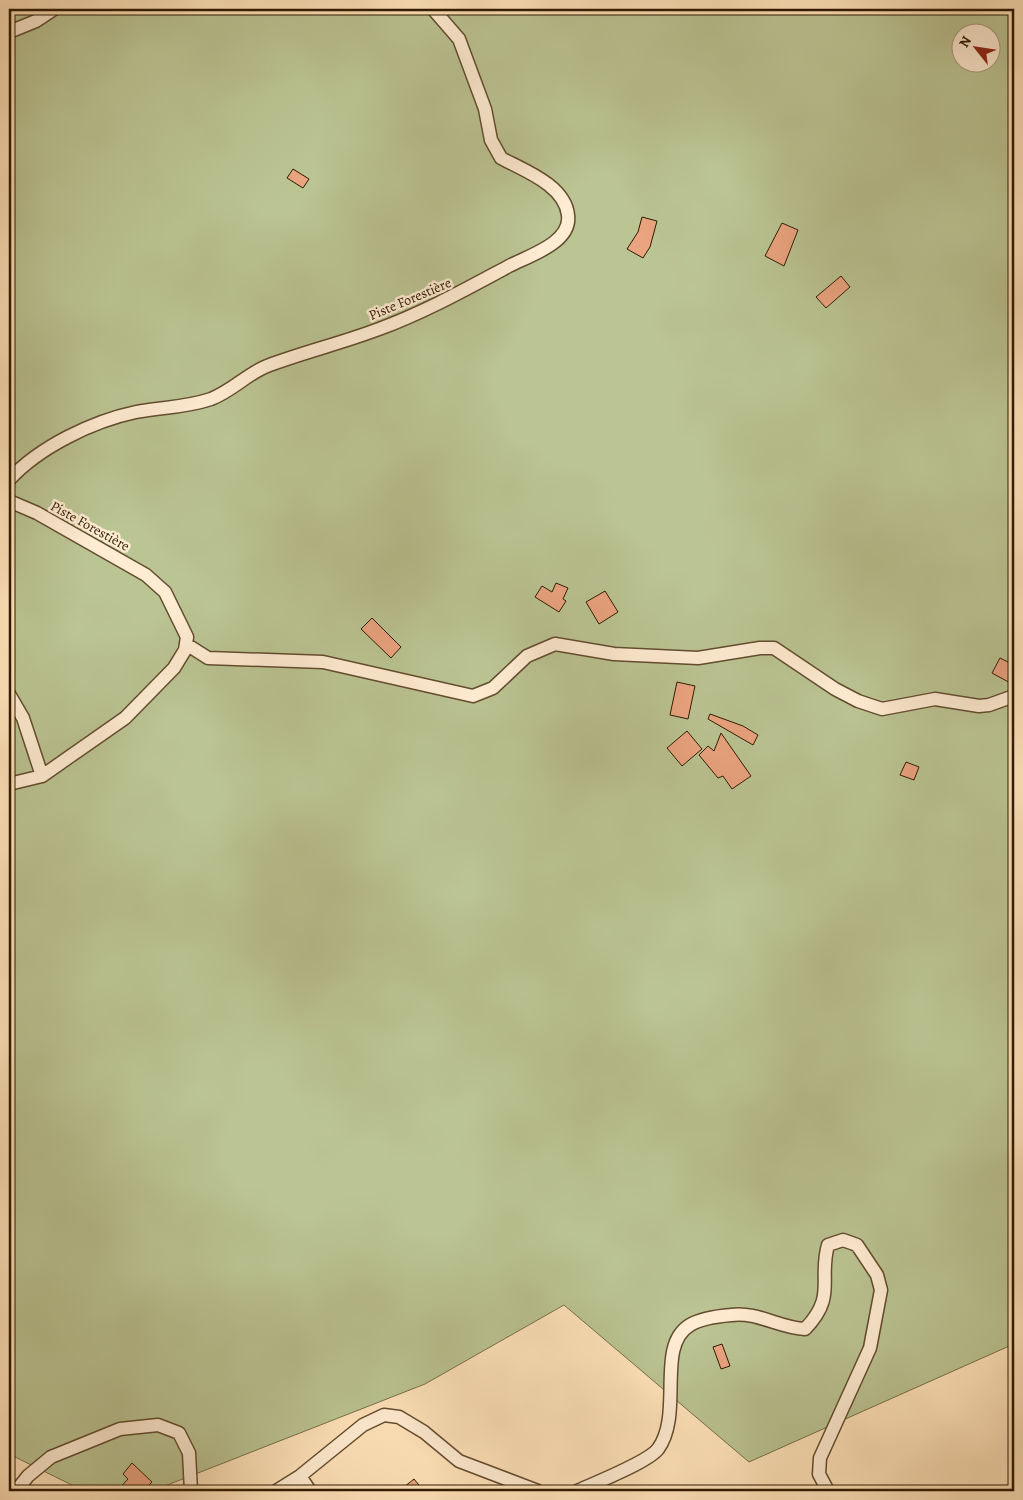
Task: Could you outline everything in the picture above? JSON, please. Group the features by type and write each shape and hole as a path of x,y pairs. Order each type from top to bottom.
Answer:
{"street":[{"path":"9,32 36,21 54,9"},
{"name":"Piste Forestière","path":"9,480 33,459 92,425 114,417 182,407 216,397 228,391 255,370 378,330 454,296 541,250 560,236 568,222 565,202 550,186 501,158 496,151 491,140 486,108 459,39 433,9"},
{"name":"Piste Forestière","path":"9,501 37,513 146,575 165,592 184,627 187,637 186,644"},
{"path":"9,784 42,776 125,718 174,668 186,644 208,658 323,662 473,696 493,688 527,656 555,644 614,654 698,658 760,648 774,648 835,689 858,701 882,709 935,699 984,706 1014,696"},
{"path":"9,694 23,718 42,776"},
{"path":"577,1491 657,1450 667,1432 671,1413 672,1352 679,1335 691,1324 731,1315 754,1315 792,1328 804,1329 816,1317 826,1292 825,1256 828,1245 843,1240 857,1245 877,1275 881,1290 870,1348 820,1458 818,1474 828,1491"},
{"path":"276,1491 300,1476 363,1425 384,1415 399,1417 424,1432 459,1461 538,1491"},
{"path":"16,1491 28,1476 51,1458 120,1429 158,1426 179,1433 189,1453 191,1491"},
{"path":"300,1476 310,1491"}],"green space":[{"path":"9,9 1014,9 1014,1341 1007,1347 749,1462 564,1305 425,1384 152,1491 84,1491 9,1454"}],"building":[{"path":"293,169 309,179 303,188 287,178"},
{"path":"642,217 657,221 650,247 643,258 627,249 638,232"},
{"path":"782,223 798,230 784,266 765,256"},
{"path":"841,276 850,287 826,308 816,297"},
{"path":"556,583 568,588 563,599 566,601 559,612 535,597 542,586 552,592"},
{"path":"605,591 618,612 599,624 586,602"},
{"path":"372,618 401,647 391,658 361,629"},
{"path":"1000,658 1014,665 1014,685 992,673"},
{"path":"677,682 695,686 688,719 670,715"},
{"path":"710,714 743,726 758,735 753,745 708,719"},
{"path":"687,731 702,749 682,766 667,748"},
{"path":"721,733 751,776 732,789 723,776 718,778 699,755 708,746 714,751"},
{"path":"906,762 919,767 914,780 900,775"},
{"path":"722,1344 730,1366 721,1369 713,1347"},
{"path":"132,1463 152,1482 143,1491 117,1491 128,1479 123,1474"},
{"path":"414,1479 424,1491 399,1491"}]}
